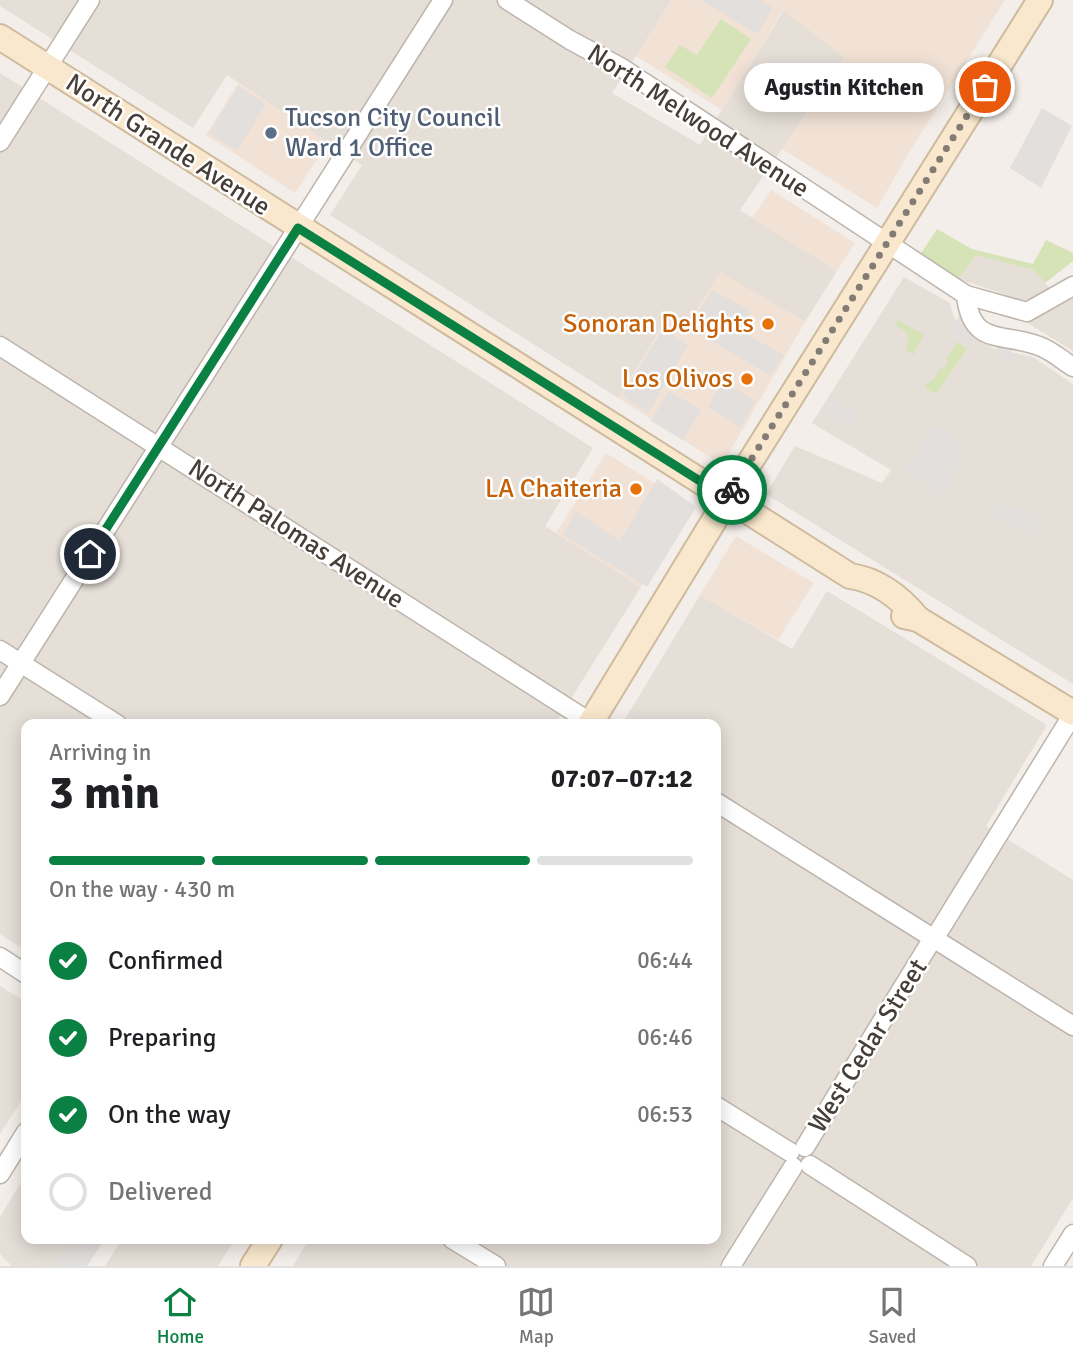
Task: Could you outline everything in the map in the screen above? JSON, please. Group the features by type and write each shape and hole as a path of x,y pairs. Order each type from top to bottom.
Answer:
{"main road":[{"path":"594,719 727,498 1040,0"},
{"name":"North Grande Avenue","path":"0,37 850,576 866,578 902,600 918,619 1073,714"},
{"path":"253,1266 267,1244"}],"street":[{"path":"0,142 90,0"},
{"path":"0,696 443,0"},
{"name":"North Melwood Avenue","path":"508,0 570,40 622,68 966,295 1027,312 1073,286"},
{"path":"966,295 967,312 975,326 990,336 1040,346 1073,367"},
{"name":"North Palomas Avenue","path":"0,346 583,719"},
{"path":"0,650 109,719"},
{"name":"West Cedar Street","path":"730,1266 1073,714"},
{"path":"721,805 1073,1026"},
{"path":"0,957 21,971"},
{"path":"721,1109 967,1266"},
{"path":"0,1174 21,1140"},
{"path":"1054,1266 1073,1234"},
{"path":"460,1244 496,1266"}],"shaded area":[{"path":"0,0 672,0 612,93 700,145 784,10 845,57 740,210 837,271 805,322 720,273 687,324 670,314 618,398 330,215 362,165 227,75 193,128 0,6"},
{"path":"672,0 1005,0 877,208 782,149 844,57 783,10 722,110 636,56"},
{"path":"701,0 760,0 773,8 757,34"},
{"path":"0,73 593,448 545,526 641,587 558,719 21,719 21,948 0,934"},
{"path":"238,83 328,142 295,193 206,135"},
{"path":"238,86 266,104 237,151 209,133"},
{"path":"1042,108 1072,126 1041,188 1010,168"},
{"path":"771,190 855,243 837,271 752,218"},
{"path":"975,254 1034,270 1058,298 1073,291 1073,351 1026,322 1016,298 958,279"},
{"path":"720,272 805,322 722,465 618,398 671,314 687,324"},
{"path":"904,277 950,303 954,318 966,333 993,348 1033,357 1073,384 1073,684 766,494 795,446 882,483 891,470 812,423"},
{"path":"712,290 751,311 740,331 784,355 770,375 689,328"},
{"path":"960,315 977,329 967,346 950,331"},
{"path":"663,329 688,345 648,413 622,395"},
{"path":"1011,346 1014,360 999,363 997,347"},
{"path":"723,382 756,401 740,427 708,407"},
{"path":"669,391 701,410 683,440 651,421"},
{"path":"832,398 857,414 848,428 823,411"},
{"path":"933,425 966,445 946,496 904,472"},
{"path":"606,453 691,506 641,587 556,533"},
{"path":"657,479 696,507 647,587 563,535 576,512 620,541"},
{"path":"999,501 1040,518 1033,535 991,517"},
{"path":"736,536 814,583 778,640 700,595"},
{"path":"827,591 1047,725 986,826 1073,880 1073,1198 1031,1266 293,1266 306,1244 721,1244 721,719 625,719 700,595 792,649"},
{"path":"0,986 21,999 21,1101 0,1134"},
{"path":"21,1182 21,1244 98,1244 85,1266 12,1266 0,1254 0,1217"},
{"path":"69,1244 102,1244 87,1266 55,1266"},
{"path":"119,1244 232,1244 218,1266 105,1266"}],"green space":[{"path":"721,19 751,39 712,98 665,67 680,45 697,55"},
{"path":"937,229 972,249 1033,264 1046,240 1073,253 1073,261 1045,283 1034,270 976,255 958,279 920,255"},
{"path":"898,320 924,335 913,355 906,349 909,339 906,332 896,325"},
{"path":"957,342 967,349 936,394 924,387 934,379 941,368 944,369 949,361 946,359"}],"way so far":[{"path":"732,490 985,87"}],"place":[{"name":"Agustin Kitchen","path":"985,87"},
{"name":"Tucson City Council Ward 1 Office","path":"271,133"},
{"name":"Sonoran Delights","path":"768,324"},
{"name":"Los Olivos","path":"747,379"},
{"name":"LA Chaiteria","path":"636,489"}],"route":[{"path":"90,554 298,228 727,498 732,490"}]}
